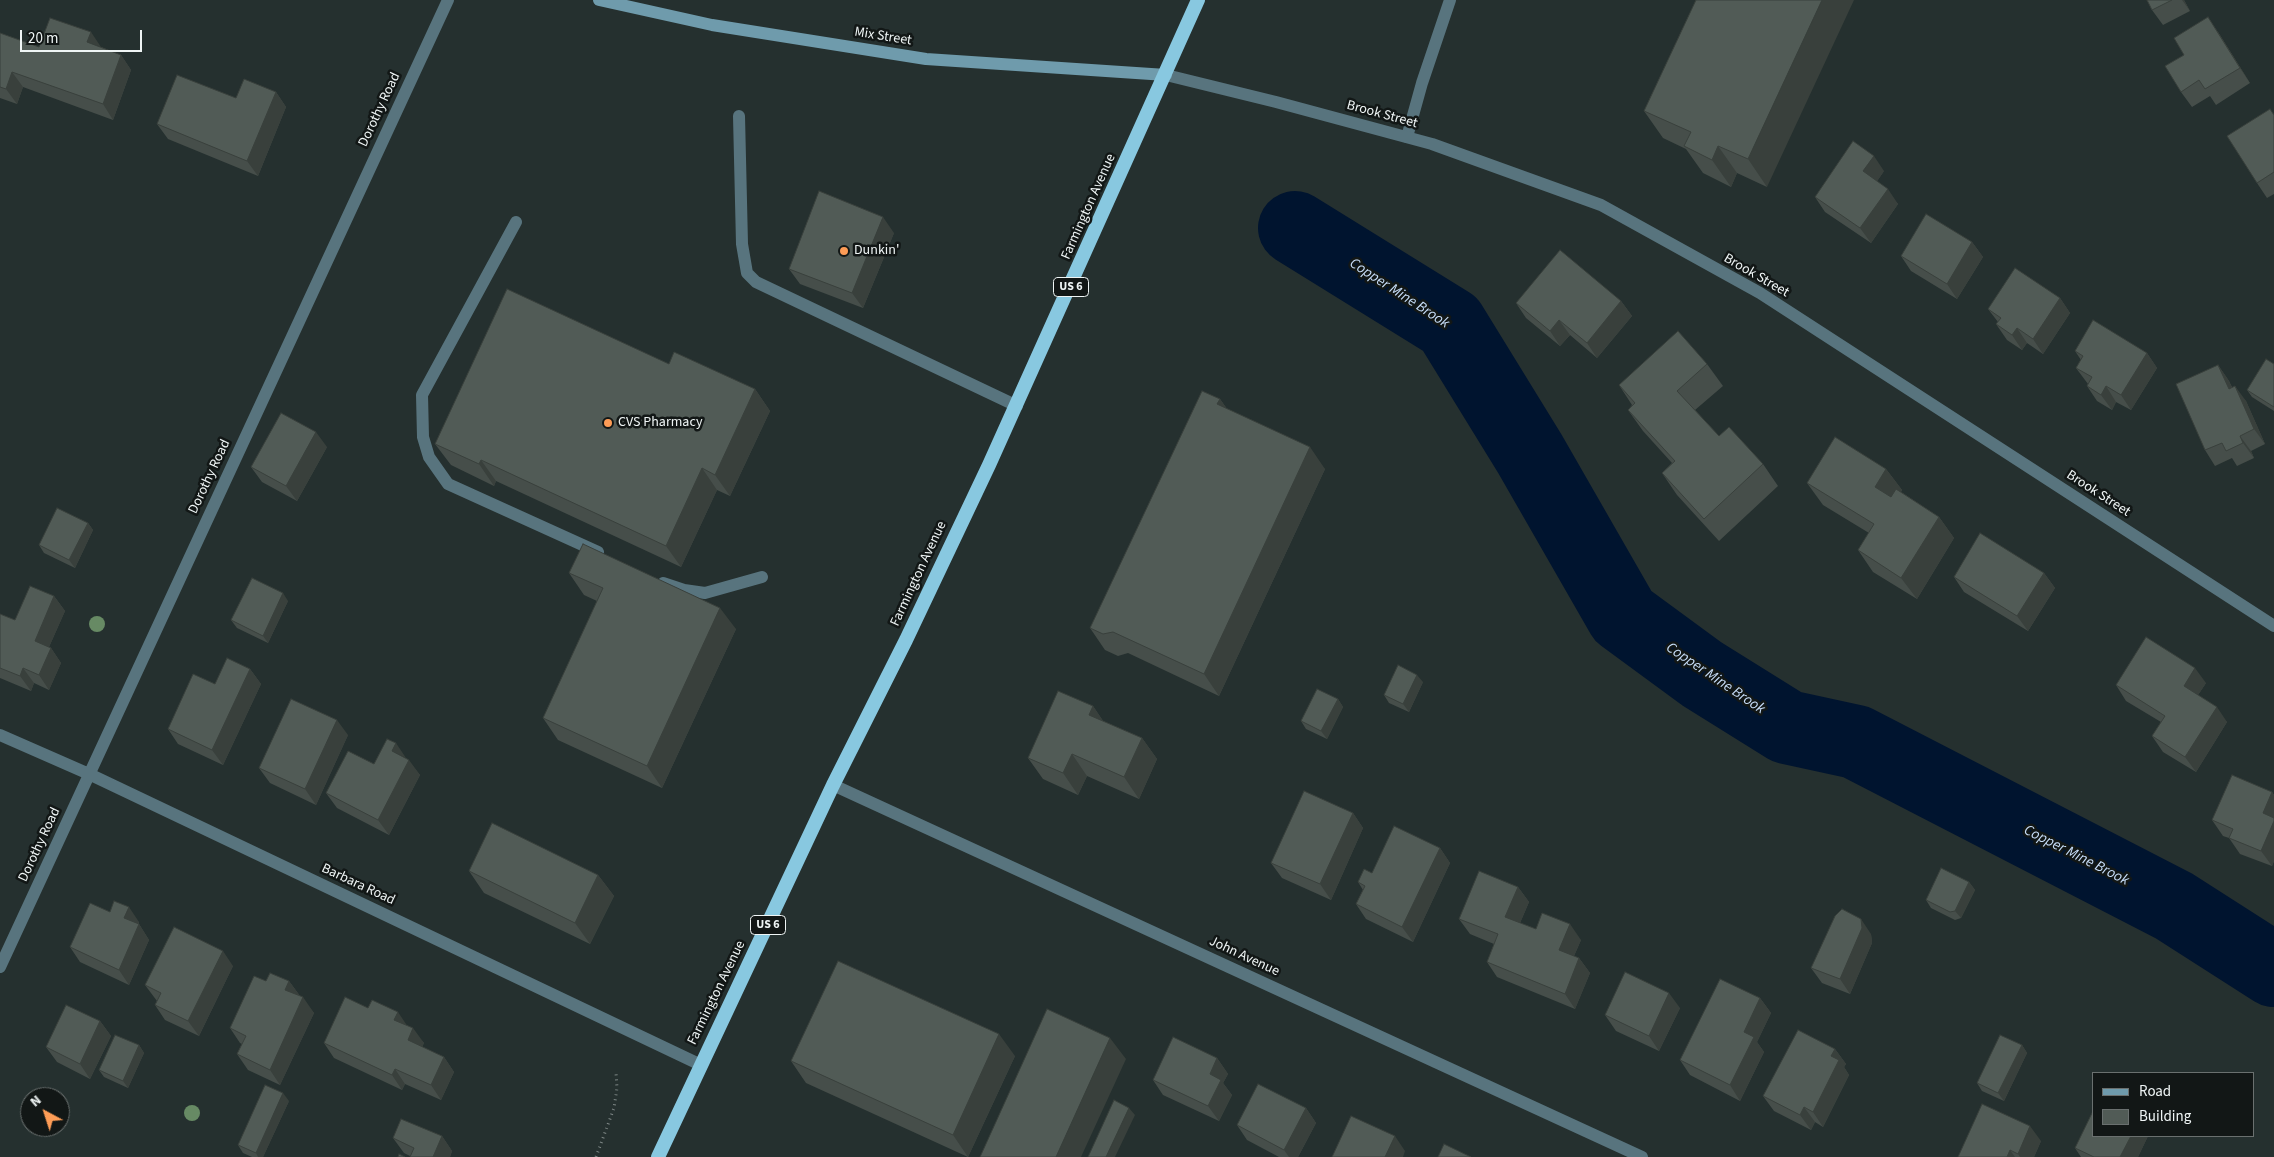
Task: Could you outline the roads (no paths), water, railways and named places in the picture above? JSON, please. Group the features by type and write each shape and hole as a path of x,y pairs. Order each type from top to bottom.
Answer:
{"highway":[{"name":"Farmington Avenue","path":"658,1157 833,785 906,640 1017,406 1198,0"}],"main road":[{"name":"Mix Street","path":"599,0 712,25 926,59 1166,75"}],"street":[{"name":"Dorothy Road","path":"0,967 448,0"},
{"path":"1407,137 1422,83 1450,0"},
{"name":"Brook Street","path":"1166,75 1407,137 1516,173 1601,205 1760,294 2274,626"},
{"path":"739,116 742,244 746,273 756,282 1017,406"},
{"path":"516,222 422,395 423,437 428,457 448,484 610,558"},
{"path":"655,579 684,590 705,593 762,577"},
{"name":"Barbara Road","path":"0,735 88,774 701,1065"},
{"name":"John Avenue","path":"833,785 1642,1157"}],"waterway":[{"name":"Copper Mine Brook","path":"1295,228 1450,324 1530,454 1623,616 1702,674 1787,727 1856,742 2174,906 2274,970"}],"place":[{"name":"Dunkin'","path":"844,251"},
{"name":"CVS Pharmacy","path":"608,423"}]}
